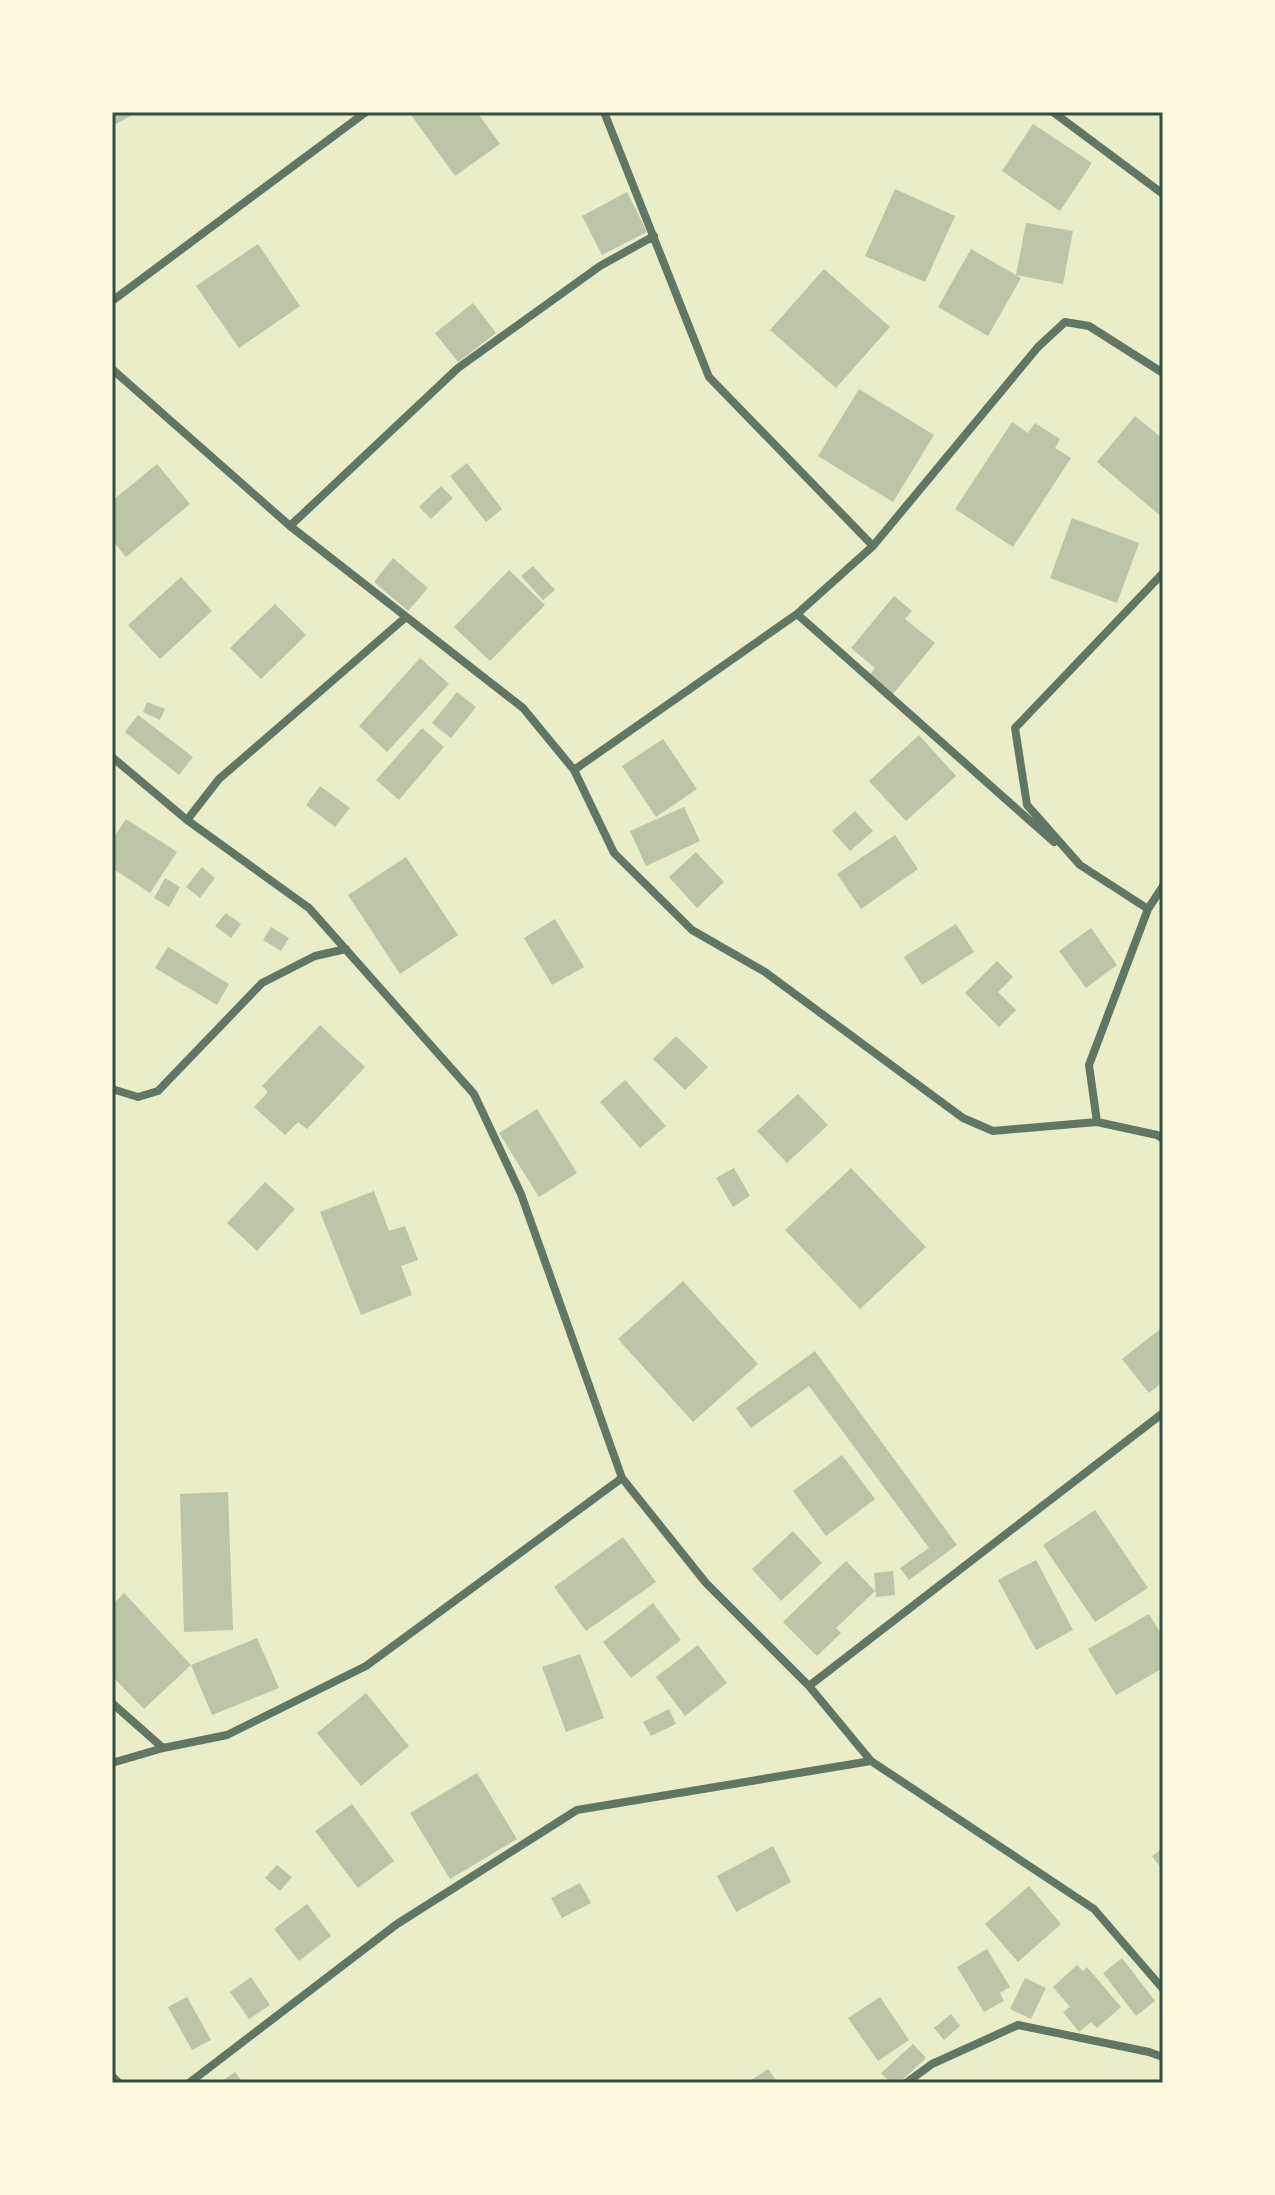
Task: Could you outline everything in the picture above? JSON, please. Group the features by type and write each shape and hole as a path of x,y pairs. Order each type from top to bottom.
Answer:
{"street":[{"path":"112,301 366,112"},
{"path":"604,112 709,377 873,546"},
{"path":"1053,112 1163,194"},
{"path":"290,526 458,368 600,266 654,236"},
{"path":"574,770 797,614 873,546 1038,347 1065,322 1089,326 1163,373"},
{"path":"112,369 290,526 523,708 574,770 614,853 692,930 765,972 963,1118 993,1131 1097,1122 1163,1139"},
{"path":"1080,865 1027,805 1015,728 1163,573"},
{"path":"797,614 1080,865 1148,909"},
{"path":"187,820 219,779 406,617"},
{"path":"112,757 187,820 309,908 474,1094 521,1194 622,1478 706,1583 809,1686 871,1761 1094,1909 1163,1989"},
{"path":"1097,1122 1089,1065 1148,909 1163,886"},
{"path":"112,1089 138,1097 158,1091 262,983 315,956 346,949"},
{"path":"809,1686 1163,1413"},
{"path":"112,1763 163,1748 227,1735 366,1666 622,1478"},
{"path":"112,1703 163,1748"},
{"path":"189,2083 397,1924 577,1810 871,1761"},
{"path":"906,2083 932,2064 1018,2025 1163,2057"},
{"path":"112,2076 119,2083"}],"building":[{"path":"112,112 138,112 112,126"},
{"path":"409,112 477,112 500,144 455,176"},
{"path":"1033,124 1092,163 1060,211 1002,171"},
{"path":"895,189 955,216 925,282 865,256"},
{"path":"627,192 647,232 602,255 582,216"},
{"path":"1026,223 1073,231 1063,284 1016,275"},
{"path":"258,244 300,306 239,348 196,286"},
{"path":"971,249 1021,278 988,336 938,307"},
{"path":"824,269 890,327 836,388 770,330"},
{"path":"473,303 496,333 458,362 435,333"},
{"path":"859,389 934,435 893,502 818,456"},
{"path":"1135,416 1163,439 1163,518 1097,462"},
{"path":"1012,422 1028,433 1035,423 1060,439 1055,448 1071,458 1013,547 955,509"},
{"path":"467,463 502,509 486,522 450,476"},
{"path":"157,464 190,504 126,557 112,540 112,501"},
{"path":"441,486 453,498 431,519 419,507"},
{"path":"1072,518 1139,543 1117,603 1050,578"},
{"path":"393,558 428,588 408,611 374,582"},
{"path":"533,566 555,590 543,600 521,576"},
{"path":"509,570 545,605 490,661 454,627"},
{"path":"181,577 212,611 160,659 128,625"},
{"path":"894,596 912,611 905,619 935,643 893,694 870,675 875,668 851,648"},
{"path":"275,604 306,635 261,679 230,648"},
{"path":"420,658 449,684 387,752 359,726"},
{"path":"457,692 476,707 451,738 432,723"},
{"path":"147,702 165,709 160,720 143,712"},
{"path":"138,715 193,757 179,775 125,732"},
{"path":"422,728 444,747 399,800 376,780"},
{"path":"919,735 956,776 906,821 869,781"},
{"path":"663,739 697,789 656,817 622,766"},
{"path":"320,786 350,808 335,827 306,805"},
{"path":"684,807 700,841 646,866 630,831"},
{"path":"855,811 873,831 850,851 832,831"},
{"path":"126,819 177,852 150,893 112,868 112,840"},
{"path":"895,835 918,869 861,909 837,874"},
{"path":"696,852 724,882 697,908 669,877"},
{"path":"406,857 458,935 400,974 348,895"},
{"path":"202,867 215,878 200,898 186,887"},
{"path":"165,878 180,887 169,907 154,898"},
{"path":"226,913 241,924 231,938 215,926"},
{"path":"555,919 584,967 552,985 524,938"},
{"path":"956,924 974,952 922,985 904,957"},
{"path":"271,927 289,938 281,951 263,940"},
{"path":"1091,928 1117,965 1086,988 1059,951"},
{"path":"168,947 229,984 217,1005 155,968"},
{"path":"997,961 1013,977 998,992 1016,1010 999,1027 965,993"},
{"path":"320,1025 365,1067 307,1129 298,1122 285,1135 254,1107 268,1092 262,1086"},
{"path":"676,1036 708,1067 685,1090 653,1059"},
{"path":"625,1080 666,1126 640,1148 600,1102"},
{"path":"798,1094 828,1125 787,1163 757,1131"},
{"path":"537,1109 577,1173 539,1197 499,1133"},
{"path":"734,1168 750,1196 733,1207 716,1178"},
{"path":"851,1168 926,1247 860,1309 785,1230"},
{"path":"265,1182 295,1209 257,1251 227,1223"},
{"path":"374,1191 389,1231 405,1226 418,1260 401,1266 412,1295 361,1315 320,1212"},
{"path":"683,1281 758,1364 693,1422 618,1339"},
{"path":"1163,1327 1163,1382 1149,1393 1122,1359"},
{"path":"815,1351 957,1545 909,1580 900,1568 929,1548 809,1386 751,1428 736,1408"},
{"path":"842,1455 875,1499 826,1536 793,1491"},
{"path":"228,1492 233,1630 184,1632 180,1494"},
{"path":"1095,1510 1148,1588 1095,1622 1043,1545"},
{"path":"793,1531 822,1563 781,1601 752,1569"},
{"path":"623,1537 656,1582 586,1631 554,1587"},
{"path":"1036,1560 1073,1630 1036,1650 998,1580"},
{"path":"846,1561 875,1591 836,1628 841,1633 817,1656 783,1622"},
{"path":"893,1571 895,1595 876,1597 874,1573"},
{"path":"124,1593 191,1665 144,1709 112,1676 112,1605"},
{"path":"653,1603 681,1640 631,1678 603,1642"},
{"path":"1149,1614 1163,1637 1163,1668 1116,1695 1088,1649"},
{"path":"257,1638 279,1688 212,1715 191,1665"},
{"path":"698,1645 727,1683 685,1716 656,1677"},
{"path":"580,1654 604,1718 566,1732 542,1667"},
{"path":"366,1693 409,1746 361,1786 317,1733"},
{"path":"669,1709 676,1724 651,1736 643,1722"},
{"path":"477,1773 517,1839 450,1879 410,1813"},
{"path":"352,1804 394,1861 358,1888 315,1831"},
{"path":"773,1846 791,1882 736,1912 717,1876"},
{"path":"1163,1848 1163,1871 1152,1856"},
{"path":"277,1865 292,1877 280,1891 265,1878"},
{"path":"580,1883 591,1903 562,1918 551,1898"},
{"path":"1029,1886 1061,1924 1018,1962 985,1924"},
{"path":"307,1904 331,1936 299,1961 274,1929"},
{"path":"987,1949 1010,1987 1000,1993 1004,2001 984,2012 957,1967"},
{"path":"1122,1958 1155,2001 1136,2016 1103,1973"},
{"path":"1077,1965 1083,1971 1087,1967 1121,2007 1097,2028 1091,2022 1079,2032 1063,2012 1070,2007 1053,1987"},
{"path":"251,1977 270,2005 249,2019 230,1992"},
{"path":"1025,1978 1046,1988 1031,2019 1010,2009"},
{"path":"187,1997 211,2040 192,2050 168,2007"},
{"path":"880,1997 909,2040 878,2061 848,2018"},
{"path":"951,2014 960,2026 944,2040 934,2028"},
{"path":"913,2044 926,2058 899,2083 891,2083 881,2073"},
{"path":"768,2069 778,2083 747,2083"},
{"path":"235,2072 243,2083 219,2083"}]}
